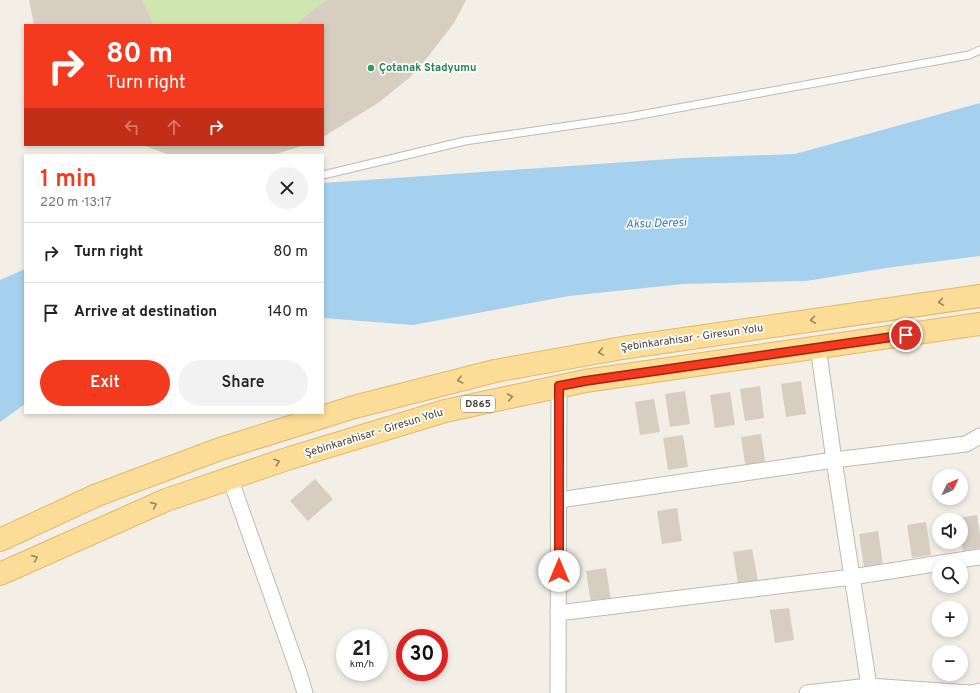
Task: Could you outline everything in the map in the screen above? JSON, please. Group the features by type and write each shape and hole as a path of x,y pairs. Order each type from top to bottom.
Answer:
{"main road":[{"name":"Şebinkarahisar - Giresun Yolu","path":"0,540 97,495 220,449 354,407 495,371 622,348 980,296"},
{"name":"Şebinkarahisar - Giresun Yolu","path":"0,574 166,500 290,458 445,411 585,381 980,324"}],"street":[{"path":"818,347 869,686"},
{"path":"558,693 559,386"},
{"path":"559,500 834,460 966,444 980,436"},
{"path":"230,478 305,693"},
{"path":"558,614 852,577 980,557"},
{"path":"807,693 869,686 970,693 980,692"}],"lane":[{"path":"324,175 465,141 629,117 969,55 980,50"}],"green space":[{"path":"142,0 326,0 296,24 154,24"}],"water":[{"name":"Aksu Deresi","path":"980,103 980,256 893,267 806,281 683,284 569,296 413,325 324,318 324,183 684,158 795,154"},
{"path":"24,269 24,405 0,422 0,280"}],"building":[{"path":"29,0 142,0 154,24 34,24"},
{"name":"Çotanak Stadyumu","path":"326,0 466,0 454,23 427,58 409,78 378,103 324,136 324,24 296,24"},
{"path":"146,146 302,146 276,154 166,154"},
{"path":"801,381 806,414 786,417 781,384"},
{"path":"760,386 764,418 745,421 740,389"},
{"path":"685,391 690,424 670,427 665,394"},
{"path":"730,392 735,425 715,428 710,395"},
{"path":"654,399 660,432 640,435 635,402"},
{"path":"761,434 766,467 746,470 741,437"},
{"path":"683,435 688,467 668,470 663,438"},
{"path":"315,479 333,499 308,521 290,501"},
{"path":"677,508 682,541 662,544 657,511"},
{"path":"977,515 980,548 963,551 963,549 968,549 968,516"},
{"path":"926,522 931,555 912,558 907,525"},
{"path":"878,531 883,564 864,567 859,534"},
{"path":"752,549 758,581 738,584 733,552"},
{"path":"606,568 611,601 591,604 586,571"},
{"path":"789,608 794,640 775,643 770,610"}],"place":[{"name":"Çotanak Stadyumu","path":"371,68"}],"route":[{"path":"559,571 559,386 906,335"}]}
